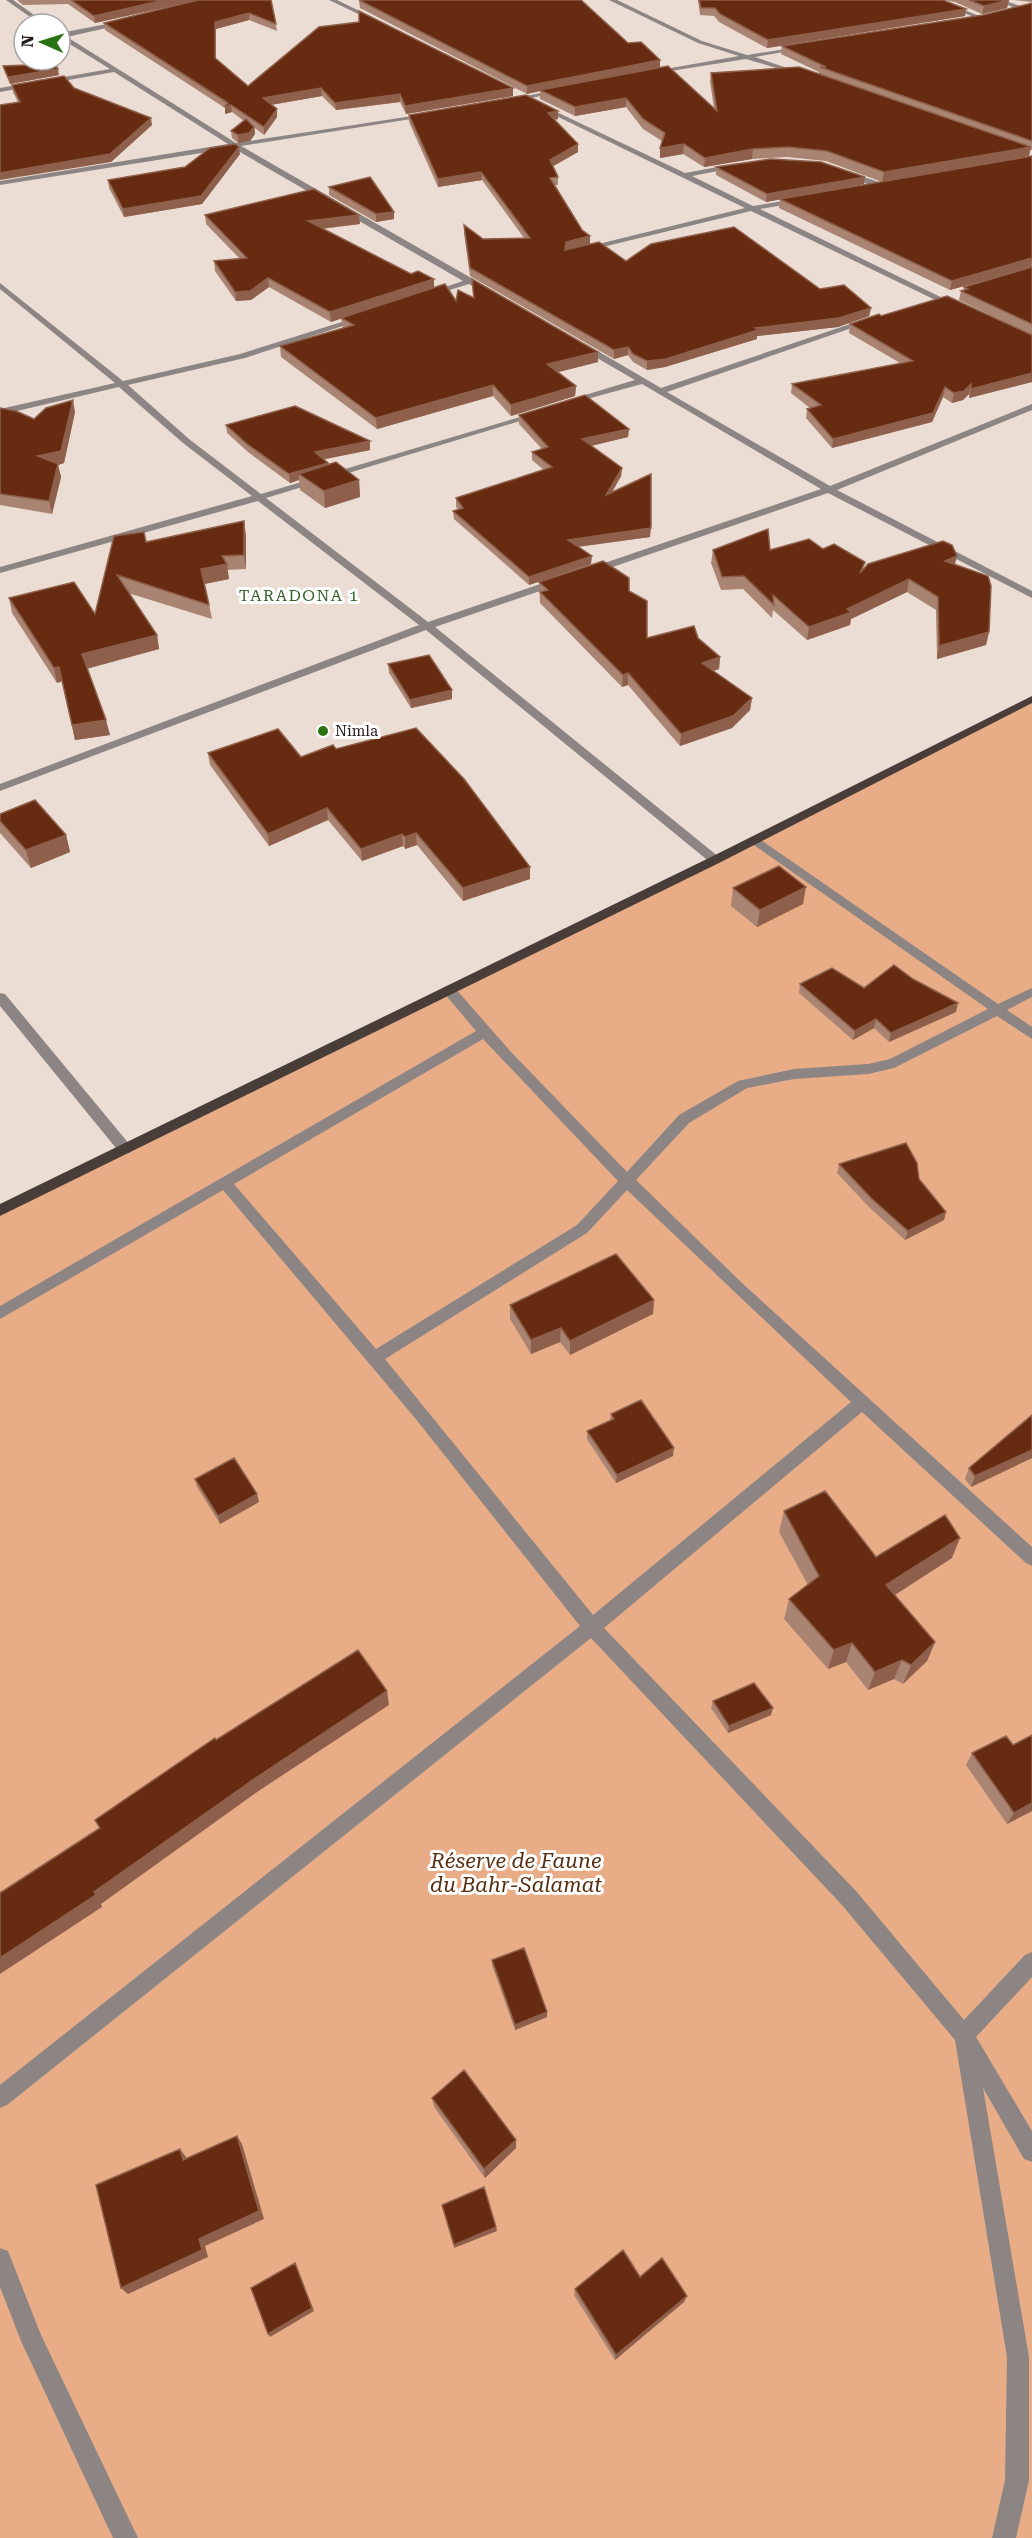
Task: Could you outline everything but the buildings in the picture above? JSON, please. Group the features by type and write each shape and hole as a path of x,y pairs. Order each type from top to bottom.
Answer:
{"main road":[{"path":"0,1209 716,860 1032,699"}],"street":[{"path":"9,0 26,12"},
{"path":"332,0 386,26"},
{"path":"612,0 700,42 748,55 816,79"},
{"path":"997,0 1032,12"},
{"path":"943,3 981,18"},
{"path":"1001,13 1032,6"},
{"path":"960,21 991,15"},
{"path":"72,34 130,21"},
{"path":"72,43 237,147 500,299"},
{"path":"642,75 806,46"},
{"path":"0,90 116,70"},
{"path":"502,102 572,89"},
{"path":"515,93 683,176 959,307"},
{"path":"0,183 237,147 444,112"},
{"path":"683,176 741,164"},
{"path":"832,168 879,185"},
{"path":"856,189 891,183"},
{"path":"581,251 753,208 810,198"},
{"path":"416,299 470,281"},
{"path":"0,285 120,383 186,441 427,626 716,860"},
{"path":"928,302 949,295"},
{"path":"0,412 242,356 373,314"},
{"path":"661,391 874,320"},
{"path":"572,340 829,490 1032,595"},
{"path":"0,570 260,497 643,381"},
{"path":"583,573 829,490 1032,407"},
{"path":"0,788 427,626 572,577"},
{"path":"755,840 1032,1034"},
{"path":"449,990 484,1032 626,1181 726,1278 1032,1558"},
{"path":"374,1358 582,1229 684,1119 743,1084 795,1074 868,1069 894,1063 1032,992"},
{"path":"0,997 124,1149"},
{"path":"0,1313 226,1184 484,1032"},
{"path":"226,1184 374,1358 592,1627 849,1898 964,2035 1032,2151"},
{"path":"0,2098 592,1627 862,1402"},
{"path":"964,2035 1032,1962"},
{"path":"964,2035 1018,2357 1017,2480 1004,2538"},
{"path":"0,2259 32,2341 126,2538"}],"green space":[{"name":"Réserve de Faune du Bahr-Salamat","path":"1032,699 1032,2538 0,2538 0,1209"}],"place":[{"name":"Nimla","path":"323,731"}],"district":[{"name":"TARADONA 1","path":"299,595"}]}
